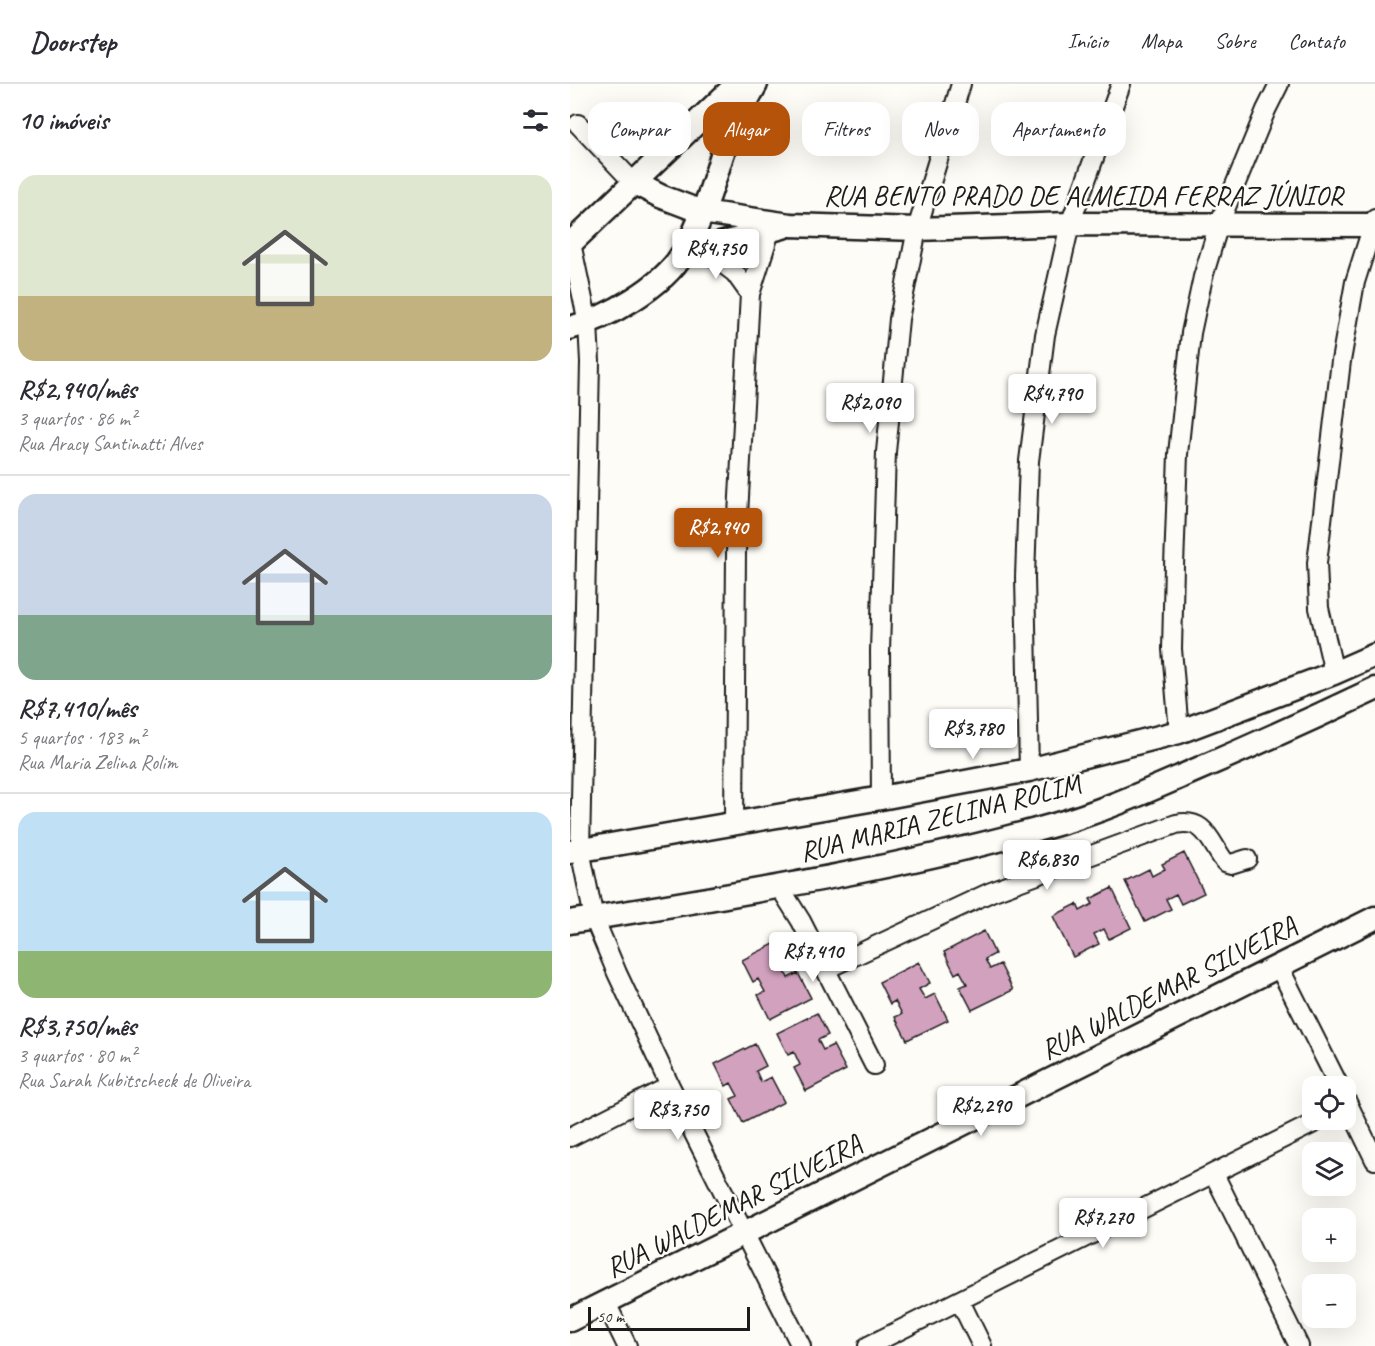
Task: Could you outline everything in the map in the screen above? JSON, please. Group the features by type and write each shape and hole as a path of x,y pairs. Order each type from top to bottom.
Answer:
{"street":[{"path":"737,84 570,243 579,326 590,362 575,851 594,918 670,1086 801,1346"},
{"path":"579,326 650,288 693,251 702,212 715,182 734,124 756,84"},
{"path":"881,798 880,651 886,452 899,319 917,229 961,84"},
{"path":"1029,770 1025,578 1029,461 1045,335 1070,224 1121,84"},
{"path":"1179,732 1172,649 1178,454 1191,333 1203,277 1220,224 1266,110 1279,84"},
{"name":"RUA BENTO PRADO DE ALMEIDA FERRAZ JÚNIOR","path":"578,123 633,182 660,196 702,212 778,225 917,229 1070,224 1374,223"},
{"path":"1334,673 1319,608 1317,563 1341,362 1355,282 1374,223"},
{"path":"734,824 736,552 750,294 778,225"},
{"name":"RUA BENTO PRADO DE ALMEIDA FERRAZ JÚNIOR","path":"693,251 778,225"},
{"path":"693,251 735,273 750,294"},
{"path":"575,851 1029,770 1179,732 1375,655"},
{"name":"RUA MARIA ZELINA ROLIM","path":"570,922 779,886 929,856 1055,825 1127,800 1284,733 1375,689"},
{"path":"826,969 991,892 1176,824 1194,823 1201,827 1225,862 1232,864 1247,859"},
{"path":"779,886 801,921 874,1065"},
{"name":"RUA WALDEMAR SILVEIRA","path":"570,1320 1375,918"},
{"path":"1278,965 1334,1076"},
{"path":"570,1137 670,1086"},
{"path":"1356,1123 1375,1160"},
{"path":"867,1346 1302,1129"},
{"path":"1214,1174 1299,1346"},
{"path":"960,1301 982,1346"},
{"path":"606,1303 627,1346"}],"building":[{"path":"1184,853 1204,893 1181,904 1176,894 1166,899 1171,909 1145,922 1125,881 1149,869 1152,876 1165,869 1162,864"},
{"path":"1112,888 1131,928 1109,939 1104,929 1094,934 1099,944 1073,957 1053,916 1077,904 1080,911 1093,904 1090,899"},
{"path":"984,931 995,954 985,959 990,969 1000,964 1013,990 972,1010 960,987 967,984 960,971 955,974 944,952"},
{"path":"782,940 793,962 783,967 788,978 798,973 811,998 770,1019 758,995 765,992 758,979 753,982 742,960"},
{"path":"919,962 930,983 919,989 925,999 935,994 948,1020 907,1040 895,1017 902,1014 895,1001 890,1004 879,982"},
{"path":"817,1013 828,1035 818,1040 823,1050 833,1045 846,1070 806,1091 794,1068 800,1065 794,1052 788,1055 777,1033"},
{"path":"755,1044 766,1066 756,1071 761,1082 771,1077 784,1102 743,1123 731,1099 738,1096 731,1083 726,1086 715,1064"}]}
